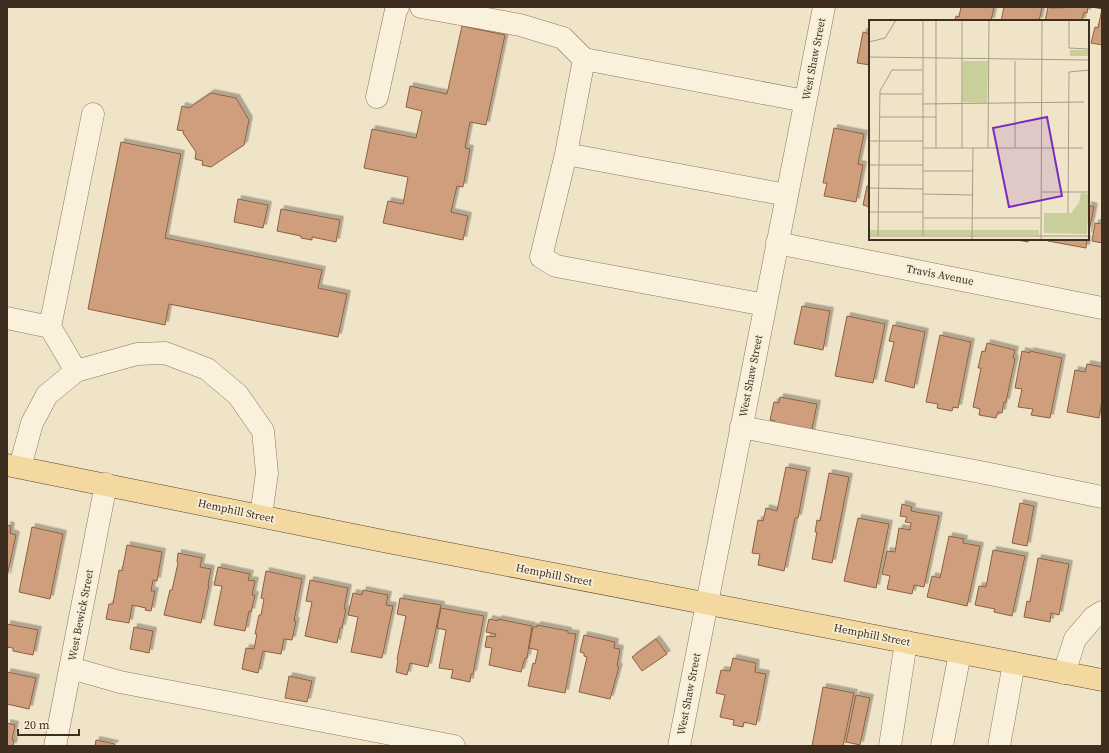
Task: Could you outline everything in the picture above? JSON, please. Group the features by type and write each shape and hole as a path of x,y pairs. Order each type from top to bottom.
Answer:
{"main road":[{"name":"Hemphill Street","path":"13,466 474,559 1102,680"}],"street":[{"path":"376,97 396,10 398,7"},
{"path":"421,7 520,25 563,38 584,59 805,101"},
{"name":"West Shaw Street","path":"679,746 824,7"},
{"path":"584,59 566,154 541,256 556,266 765,305"},
{"path":"76,371 50,327 93,114"},
{"path":"566,154 787,195"},
{"name":"Travis Avenue","path":"777,243 1102,308"},
{"path":"7,318 50,327"},
{"path":"13,466 32,423 47,395 76,371 137,354 164,353 207,369 238,395 263,431 267,473 261,516"},
{"path":"741,427 980,472 1102,497"},
{"name":"West Bewick Street","path":"55,746 106,484"},
{"path":"1064,673 1075,638 1094,617 1102,612"},
{"path":"890,746 906,642"},
{"path":"942,746 960,652"},
{"path":"999,746 1014,663"},
{"path":"71,668 120,682 454,746"}],"building":[{"path":"961,7 994,7 991,20 955,20 956,16 959,17"},
{"path":"1004,7 1042,7 1039,20 1001,20"},
{"path":"1048,7 1088,7 1087,13 1084,12 1082,20 1045,20"},
{"path":"1102,9 1102,45 1091,43 1095,27 1098,28"},
{"path":"462,26 505,35 486,125 470,122 465,148 470,149 463,187 457,186 451,212 468,216 463,240 383,223 388,201 403,204 408,177 364,168 372,129 416,138 422,111 406,107 410,86 447,94"},
{"path":"863,32 869,34 869,65 857,63"},
{"path":"211,93 236,98 249,120 244,145 211,167 202,165 203,161 195,159 196,152 183,133 184,131 177,130 182,106 189,108"},
{"path":"834,128 864,134 858,164 863,165 856,202 824,196 827,183 823,183"},
{"path":"121,142 181,154 165,238 322,270 318,288 347,294 338,337 169,304 165,325 88,309"},
{"path":"867,186 869,186 869,207 863,205"},
{"path":"238,199 268,205 263,228 234,222"},
{"path":"1089,205 1094,207 1089,231"},
{"path":"281,209 340,220 336,242 312,237 312,240 301,238 301,236 277,231"},
{"path":"1095,223 1102,224 1102,243 1092,241"},
{"path":"1017,240 1029,240 1028,242"},
{"path":"1048,240 1087,240 1086,248"},
{"path":"802,306 830,311 823,350 794,344"},
{"path":"847,316 885,324 873,383 835,376"},
{"path":"893,325 925,332 914,388 885,381 894,342 889,341"},
{"path":"940,335 971,342 958,408 953,407 952,411 937,408 938,404 926,402"},
{"path":"987,343 1015,350 1013,358 1015,359 1006,402 1004,402 1002,413 998,412 996,418 979,415 980,409 973,407 981,368 978,368 982,351 985,352"},
{"path":"1022,351 1030,353 1030,351 1062,358 1050,418 1031,415 1033,409 1018,407 1022,389 1015,388"},
{"path":"1087,364 1102,367 1102,400 1099,418 1067,412 1075,370 1085,372"},
{"path":"780,397 817,404 811,434 774,427 775,421 770,420 774,402 779,403"},
{"path":"786,467 807,471 798,518 795,518 784,571 758,565 760,554 752,553 758,520 763,521 766,508 777,511"},
{"path":"829,473 849,477 832,563 812,559 817,532 815,532 817,520 820,521"},
{"path":"1020,503 1034,506 1027,546 1012,543"},
{"path":"902,504 912,507 911,511 939,516 924,587 914,585 912,594 887,589 890,576 882,574 887,551 895,552 899,528 910,530 911,523 905,522 907,517 900,516"},
{"path":"858,518 889,524 876,588 844,581"},
{"path":"7,525 11,526 10,533 16,535 7,577"},
{"path":"32,527 63,534 50,599 19,592"},
{"path":"949,536 964,539 963,543 980,546 967,606 927,597 932,576 940,578"},
{"path":"127,545 162,552 157,581 153,580 151,591 155,591 151,611 145,610 146,608 132,605 129,623 106,619 109,604 113,604 119,570 122,571"},
{"path":"993,550 1025,556 1012,616 994,612 995,609 975,605 979,586 986,587"},
{"path":"178,553 202,558 200,567 211,569 201,623 164,615 170,590 172,590 178,563"},
{"path":"1038,558 1069,564 1059,615 1051,613 1050,622 1024,617 1027,601 1030,602"},
{"path":"218,567 250,574 248,580 255,581 252,595 255,595 251,612 249,611 245,631 214,625 222,586 214,585"},
{"path":"266,571 302,579 292,640 284,639 281,654 263,651 258,673 242,669 246,648 254,649 257,634 255,634 264,599 261,598"},
{"path":"310,580 348,588 344,609 346,609 337,643 305,636 312,602 306,601"},
{"path":"363,590 388,595 386,605 393,606 382,658 351,652 358,617 348,615 353,593 362,595"},
{"path":"400,598 441,605 428,667 410,663 407,675 396,672 397,659 406,616 397,614"},
{"path":"441,608 484,616 473,674 471,674 470,682 451,678 453,670 439,668 446,630 437,628"},
{"path":"489,619 498,621 498,619 532,626 527,658 525,658 521,672 489,665 492,648 485,647 487,636 495,637 496,634 486,632"},
{"path":"7,624 38,630 33,655 13,651 13,648 7,647"},
{"path":"537,625 576,634 565,693 528,686 533,663 535,664 538,650 529,648 533,627 537,627"},
{"path":"134,627 153,631 149,653 130,649"},
{"path":"584,635 615,642 614,648 620,649 617,666 619,667 610,699 579,692 587,657 584,656 584,653 580,652"},
{"path":"656,639 667,654 642,671 632,657"},
{"path":"733,658 756,663 755,672 766,674 756,725 744,722 743,727 733,725 734,720 720,717 725,695 716,693 721,670 730,671"},
{"path":"7,672 36,678 29,709 7,704"},
{"path":"289,676 312,681 307,702 285,698"},
{"path":"823,687 854,693 843,746 812,746"},
{"path":"856,695 870,698 860,745 846,742"},
{"path":"7,723 15,725 12,740 14,740 13,746 7,746"},
{"path":"96,740 115,744 114,746 95,746"}]}
